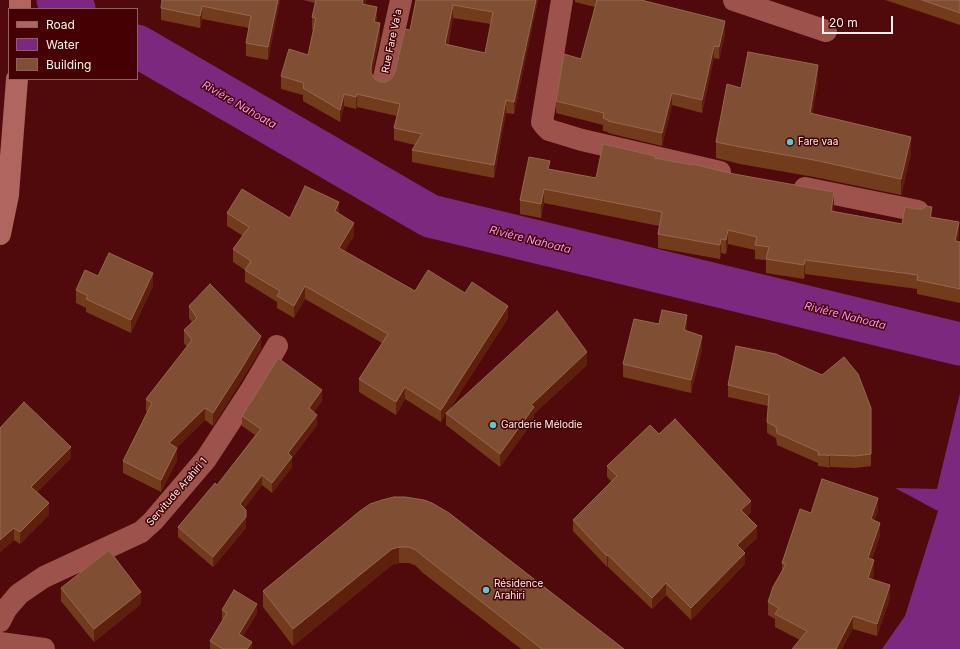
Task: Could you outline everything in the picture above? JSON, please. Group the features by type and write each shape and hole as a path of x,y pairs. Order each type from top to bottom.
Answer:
{"main road":[{"path":"0,234 8,195 17,80"}],"street":[{"name":"Rue Fare Va'a","path":"383,82 401,0"},
{"path":"562,0 542,122 544,126 549,130 582,140 737,176"},
{"path":"734,0 826,31"},
{"path":"789,185 918,211"},
{"name":"Servitude Arahiri 1","path":"0,621 6,609 19,594 44,577 136,535 153,521 206,459 251,390 277,346"},
{"path":"0,643 44,649"}],"water":[{"path":"960,393 960,649 882,649 905,616 938,511 895,488 937,489"}],"building":[{"path":"162,0 278,0 268,47 246,43 251,16 202,6 200,16 161,8"},
{"path":"316,0 363,0 362,4 377,7 374,22 380,23 371,73 375,79 380,82 386,82 392,78 395,72 405,29 410,30 416,0 536,0 514,102 506,100 494,165 412,150 422,134 394,128 400,104 357,94 356,97 344,94 340,110 303,88 304,83 281,76 289,49 308,55 316,18 312,17","holes":["453,5 493,12 485,53 445,44"]},
{"path":"597,0 641,0 725,21 719,47 714,46 702,100 672,93 662,133 608,121 603,118 604,113 556,101 564,54 581,59"},
{"path":"922,0 960,0 960,13"},
{"name":"Fare vaa","path":"748,52 818,65 810,113 911,137 901,179 814,160 716,142 727,84 741,88"},
{"path":"603,144 655,156 655,158 834,192 831,211 902,224 905,207 922,209 926,206 932,207 930,217 959,222 955,241 960,242 960,289 917,280 918,275 805,260 804,265 766,259 769,247 755,245 757,237 728,230 726,240 721,239 720,245 658,234 662,212 544,189 541,204 520,200 529,157 550,161 548,169 596,178"},
{"path":"305,186 339,202 335,211 354,223 339,248 415,291 428,270 465,293 472,282 508,306 441,410 405,387 396,402 359,379 388,334 305,286 294,306 277,296 280,291 245,270 251,261 233,249 249,227 227,213 242,189 290,218"},
{"path":"109,253 153,273 131,320 86,299 88,296 76,290 85,270 98,276"},
{"path":"210,284 261,336 213,413 205,408 169,443 177,448 161,480 123,461 152,403 146,399 192,340 184,330 197,318 189,306"},
{"path":"662,310 687,315 684,330 702,336 691,380 623,364 634,319 659,324"},
{"path":"557,311 587,352 531,405 534,407 500,454 446,413"},
{"path":"736,346 776,354 822,375 844,357 858,374 871,408 871,454 855,456 818,455 819,452 777,433 776,427 767,422 769,395 728,385"},
{"path":"278,358 322,390 309,408 317,415 288,453 292,457 272,483 262,475 240,504 246,510 246,517 213,557 178,527 215,483 217,485 261,429 242,416"},
{"path":"24,402 71,447 31,487 49,503 20,532 14,528 0,540 0,428"},
{"path":"675,419 751,501 741,510 757,526 737,545 745,553 691,608 666,583 652,598 608,555 607,556 573,520 617,476 607,466 650,425 659,434"},
{"path":"822,479 878,498 871,519 880,523 868,558 874,560 868,578 890,585 877,624 853,616 836,649 792,649 807,631 775,614 779,608 768,602 773,587 786,564 782,563 800,509 811,513"},
{"name":"Résidence Arahiri","path":"394,497 424,500 449,513 624,649 542,649 416,550 409,547 392,549 293,629 263,591 360,511 370,504"},
{"path":"109,550 141,592 94,629 61,588"},
{"path":"234,590 257,604 239,634 252,642 247,649 223,649 210,641 227,613 222,610"}],"waterway":[{"name":"Rivière Nahoata","path":"58,0 72,8"},
{"name":"Rivière Nahoata","path":"138,47 430,216 960,344"}],"place":[{"name":"Fare vaa","path":"790,142"},
{"name":"Garderie Mélodie","path":"493,425"},
{"name":"Résidence Arahiri","path":"486,590"}]}
